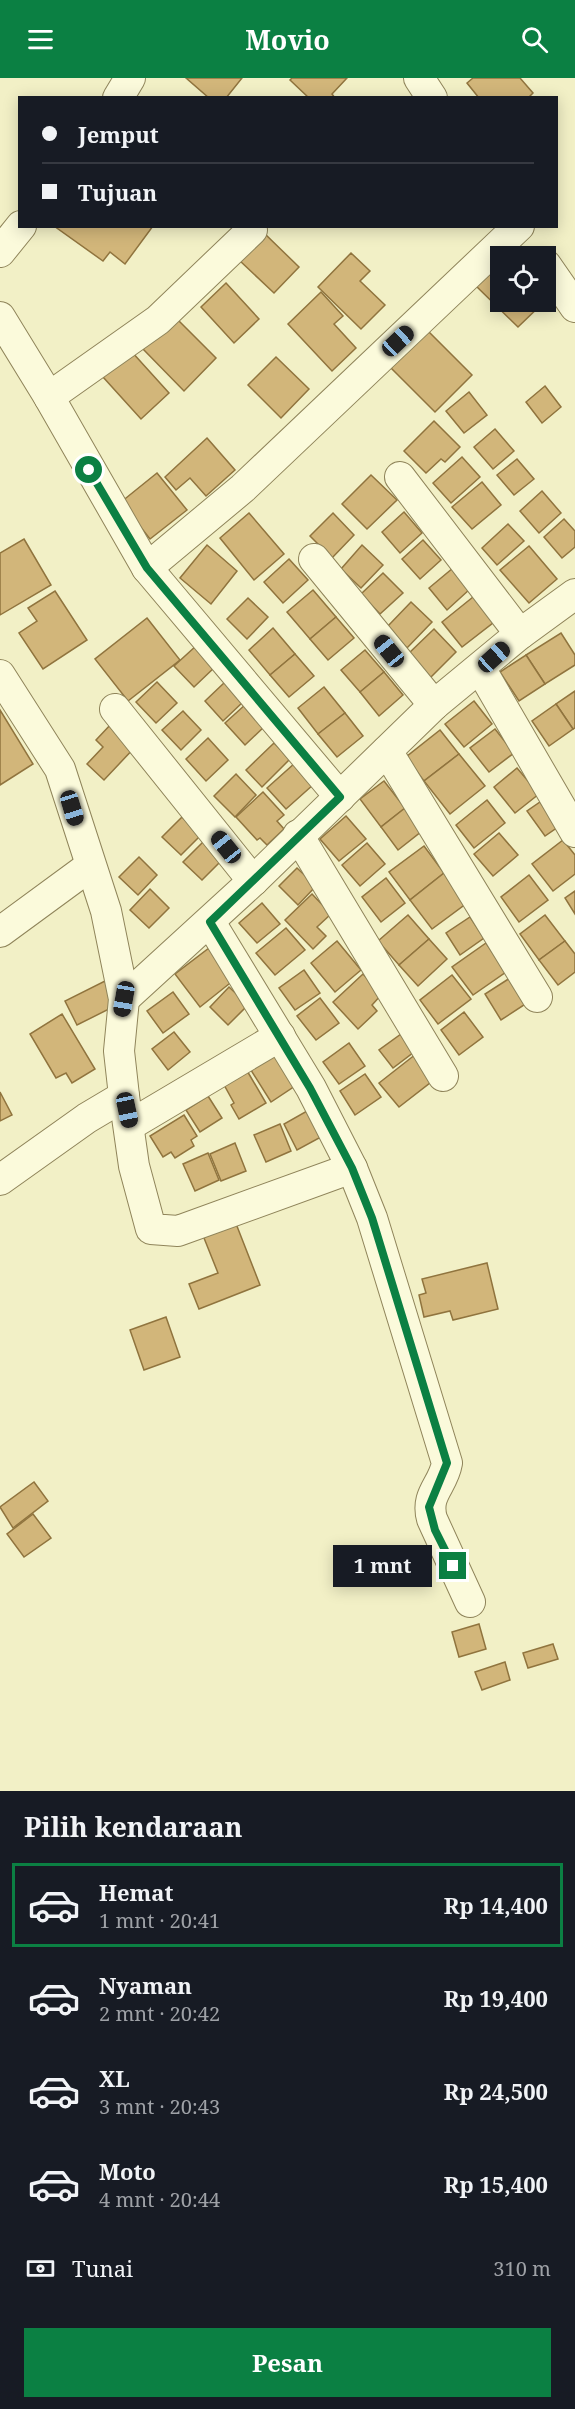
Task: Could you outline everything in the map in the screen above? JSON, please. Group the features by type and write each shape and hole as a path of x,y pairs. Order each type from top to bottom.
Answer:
{"street":[{"path":"119,96 130,78"},
{"path":"419,78 431,96"},
{"path":"0,252 19,228"},
{"path":"147,568 243,488 517,228"},
{"path":"520,228 533,246"},
{"path":"49,397 158,320 252,230"},
{"path":"556,279 575,307"},
{"path":"0,317 49,397 147,568 340,797"},
{"path":"400,477 520,634"},
{"path":"314,560 434,705"},
{"path":"124,999 254,881 298,835 434,705 520,634 575,594"},
{"path":"480,668 575,832"},
{"path":"0,675 60,769 106,911 124,999 119,1029 124,1096 130,1125 134,1166 151,1229 178,1231 352,1168"},
{"path":"116,709 254,881"},
{"path":"387,751 537,997"},
{"path":"298,835 443,1076"},
{"path":"0,932 90,866"},
{"path":"210,922 280,1036 352,1168 372,1218 447,1463 431,1499 429,1507 432,1519 470,1602"},
{"path":"130,1125 280,1036"},
{"path":"0,1180 87,1118 124,1096"}],"building":[{"path":"186,78 242,78 228,96 207,96"},
{"path":"292,78 347,78 332,94 334,96 307,96 290,80"},
{"path":"473,78 520,78 533,93 530,96 477,96 467,83"},
{"path":"57,228 152,228 125,264 110,252 103,261"},
{"path":"264,233 299,267 274,293 239,260"},
{"path":"351,253 370,271 360,281 385,305 361,329 318,287"},
{"path":"490,269 490,300 475,285"},
{"path":"226,283 259,319 234,343 201,307"},
{"path":"321,292 343,316 334,324 356,348 332,371 288,324"},
{"path":"503,312 534,312 518,327"},
{"path":"175,317 216,358 184,391 143,349"},
{"path":"424,327 472,375 435,412 388,365"},
{"path":"131,351 169,393 141,419 103,377"},
{"path":"276,357 309,389 281,418 248,385"},
{"path":"545,386 561,407 542,423 526,402"},
{"path":"469,392 487,415 464,433 446,411"},
{"path":"434,421 460,447 445,462 441,459 426,473 404,451"},
{"path":"495,429 514,451 493,469 474,447"},
{"path":"207,438 235,470 206,496 190,478 176,490 165,477"},
{"path":"462,457 480,477 451,503 433,483"},
{"path":"517,459 534,479 514,495 497,475"},
{"path":"157,473 187,510 150,539 121,502"},
{"path":"371,475 397,500 367,529 342,504"},
{"path":"482,482 501,505 472,529 452,507"},
{"path":"542,491 561,513 539,533 520,511"},
{"path":"404,512 422,533 400,553 382,532"},
{"path":"249,513 284,554 254,580 220,538"},
{"path":"333,513 354,535 332,558 310,536"},
{"path":"564,519 575,531 575,547 562,558 544,537"},
{"path":"508,524 524,541 497,565 482,548"},
{"path":"24,539 51,585 0,615 0,553"},
{"path":"423,540 441,560 420,579 402,559"},
{"path":"207,545 237,571 211,604 180,578"},
{"path":"362,545 383,565 361,588 341,569"},
{"path":"529,546 557,579 529,603 500,570"},
{"path":"289,559 308,580 283,603 264,582"},
{"path":"453,568 470,589 447,610 429,588"},
{"path":"383,573 403,593 380,614 361,594"},
{"path":"313,590 336,617 310,639 287,612"},
{"path":"55,591 87,640 43,669 19,633 37,621 28,608"},
{"path":"478,593 498,619 462,647 442,622"},
{"path":"248,598 268,617 247,639 227,619"},
{"path":"411,602 432,622 407,648 387,627"},
{"path":"336,617 354,638 328,660 310,639"},
{"path":"147,618 180,660 128,701 95,659"},
{"path":"273,628 295,654 270,675 249,650"},
{"path":"434,629 456,652 430,678 407,655"},
{"path":"561,633 575,655 575,665 545,684 526,655"},
{"path":"197,645 216,666 194,687 174,666"},
{"path":"365,650 384,672 360,692 341,670"},
{"path":"295,654 314,676 289,697 270,675"},
{"path":"526,655 545,684 519,701 500,672"},
{"path":"384,672 403,695 379,716 360,692"},
{"path":"157,682 177,703 156,723 136,702"},
{"path":"225,682 244,701 223,721 205,701"},
{"path":"324,687 345,713 318,734 298,708"},
{"path":"575,691 575,728 573,729 556,704"},
{"path":"474,701 492,724 464,747 445,724"},
{"path":"246,704 265,726 245,745 225,723"},
{"path":"556,704 573,729 549,746 532,721"},
{"path":"0,710 33,764 0,785"},
{"path":"183,711 201,730 181,750 162,730"},
{"path":"345,713 363,736 337,757 318,734"},
{"path":"112,723 136,746 104,780 87,764 103,747 96,740"},
{"path":"495,729 514,753 489,772 470,748"},
{"path":"440,730 459,754 424,781 406,757"},
{"path":"208,738 228,760 206,781 186,759"},
{"path":"274,743 290,759 262,787 246,770"},
{"path":"459,754 485,786 450,814 424,781"},
{"path":"295,763 314,784 286,809 267,788"},
{"path":"517,768 539,794 515,813 494,787"},
{"path":"236,774 256,795 235,817 214,796"},
{"path":"384,781 405,808 381,827 360,799"},
{"path":"263,792 284,815 277,821 284,829 267,845 260,838 257,840 236,817"},
{"path":"487,800 505,823 474,848 456,825"},
{"path":"540,802 558,827 545,836 527,811"},
{"path":"405,808 422,831 398,850 381,827"},
{"path":"346,816 366,839 339,861 320,839"},
{"path":"182,817 201,835 181,855 162,837"},
{"path":"499,833 518,855 493,876 474,854"},
{"path":"563,840 575,855 575,874 553,891 532,864"},
{"path":"203,842 222,860 202,880 183,862"},
{"path":"367,843 385,864 360,886 342,865"},
{"path":"424,846 444,873 410,900 389,872"},
{"path":"139,857 157,875 138,895 119,877"},
{"path":"297,868 316,886 298,905 279,886"},
{"path":"444,873 467,903 432,929 410,900"},
{"path":"529,875 548,900 519,922 501,897"},
{"path":"386,878 405,903 381,922 362,897"},
{"path":"150,889 169,908 149,928 130,910"},
{"path":"575,891 575,914 565,898"},
{"path":"312,894 331,914 317,927 326,936 313,949 285,920"},
{"path":"262,903 280,924 257,943 239,923"},
{"path":"408,915 429,939 399,965 378,941"},
{"path":"545,915 565,941 539,960 520,934"},
{"path":"470,917 484,938 460,955 446,933"},
{"path":"286,928 305,950 275,975 256,953"},
{"path":"429,939 447,959 418,986 399,965"},
{"path":"337,941 361,970 335,992 311,963"},
{"path":"565,941 575,954 575,972 558,985 539,960"},
{"path":"486,943 506,972 473,995 452,967"},
{"path":"209,948 234,980 200,1007 175,974"},
{"path":"304,970 320,993 295,1010 279,988"},
{"path":"363,974 382,994 372,1005 377,1011 358,1029 333,1002"},
{"path":"452,975 471,999 438,1024 420,1000"},
{"path":"510,978 527,1003 501,1020 485,994"},
{"path":"105,981 117,1005 77,1025 65,1001"},
{"path":"229,987 248,1005 228,1025 210,1007"},
{"path":"173,992 189,1014 163,1033 147,1011"},
{"path":"320,998 339,1023 316,1040 297,1016"},
{"path":"464,1012 483,1037 459,1055 441,1030"},
{"path":"62,1014 95,1069 72,1083 66,1073 56,1078 30,1034"},
{"path":"174,1032 190,1052 168,1070 152,1049"},
{"path":"401,1034 414,1052 393,1068 379,1050"},
{"path":"349,1043 365,1066 339,1084 323,1062"},
{"path":"273,1051 295,1086 271,1102 249,1067"},
{"path":"416,1054 435,1079 399,1107 379,1083"},
{"path":"246,1069 266,1103 239,1119 231,1105 234,1103 223,1083"},
{"path":"365,1074 381,1097 355,1115 340,1091"},
{"path":"0,1092 12,1115 0,1121"},
{"path":"208,1096 222,1118 200,1132 186,1110"},
{"path":"307,1111 321,1137 297,1150 284,1124"},
{"path":"184,1115 197,1136 191,1140 194,1146 175,1158 171,1152 163,1157 150,1136"},
{"path":"280,1124 291,1151 266,1162 254,1135"},
{"path":"235,1143 246,1171 221,1181 210,1154"},
{"path":"208,1153 219,1180 195,1191 183,1164"},
{"path":"233,1216 260,1285 199,1309 189,1284 218,1273 200,1228"},
{"path":"487,1263 498,1309 453,1320 450,1311 424,1317 419,1295 426,1293 422,1279"},
{"path":"166,1317 180,1357 144,1370 130,1330"},
{"path":"34,1482 48,1501 13,1528 0,1507"},
{"path":"33,1514 51,1538 24,1557 7,1534"},
{"path":"479,1624 486,1649 459,1657 452,1632"},
{"path":"553,1644 558,1659 528,1668 523,1653"},
{"path":"505,1662 510,1680 482,1690 475,1672"}],"route":[{"path":"89,470 147,568 340,797 210,922 310,1088 352,1168 372,1218 447,1463 429,1507 435,1530 453,1566"}]}
